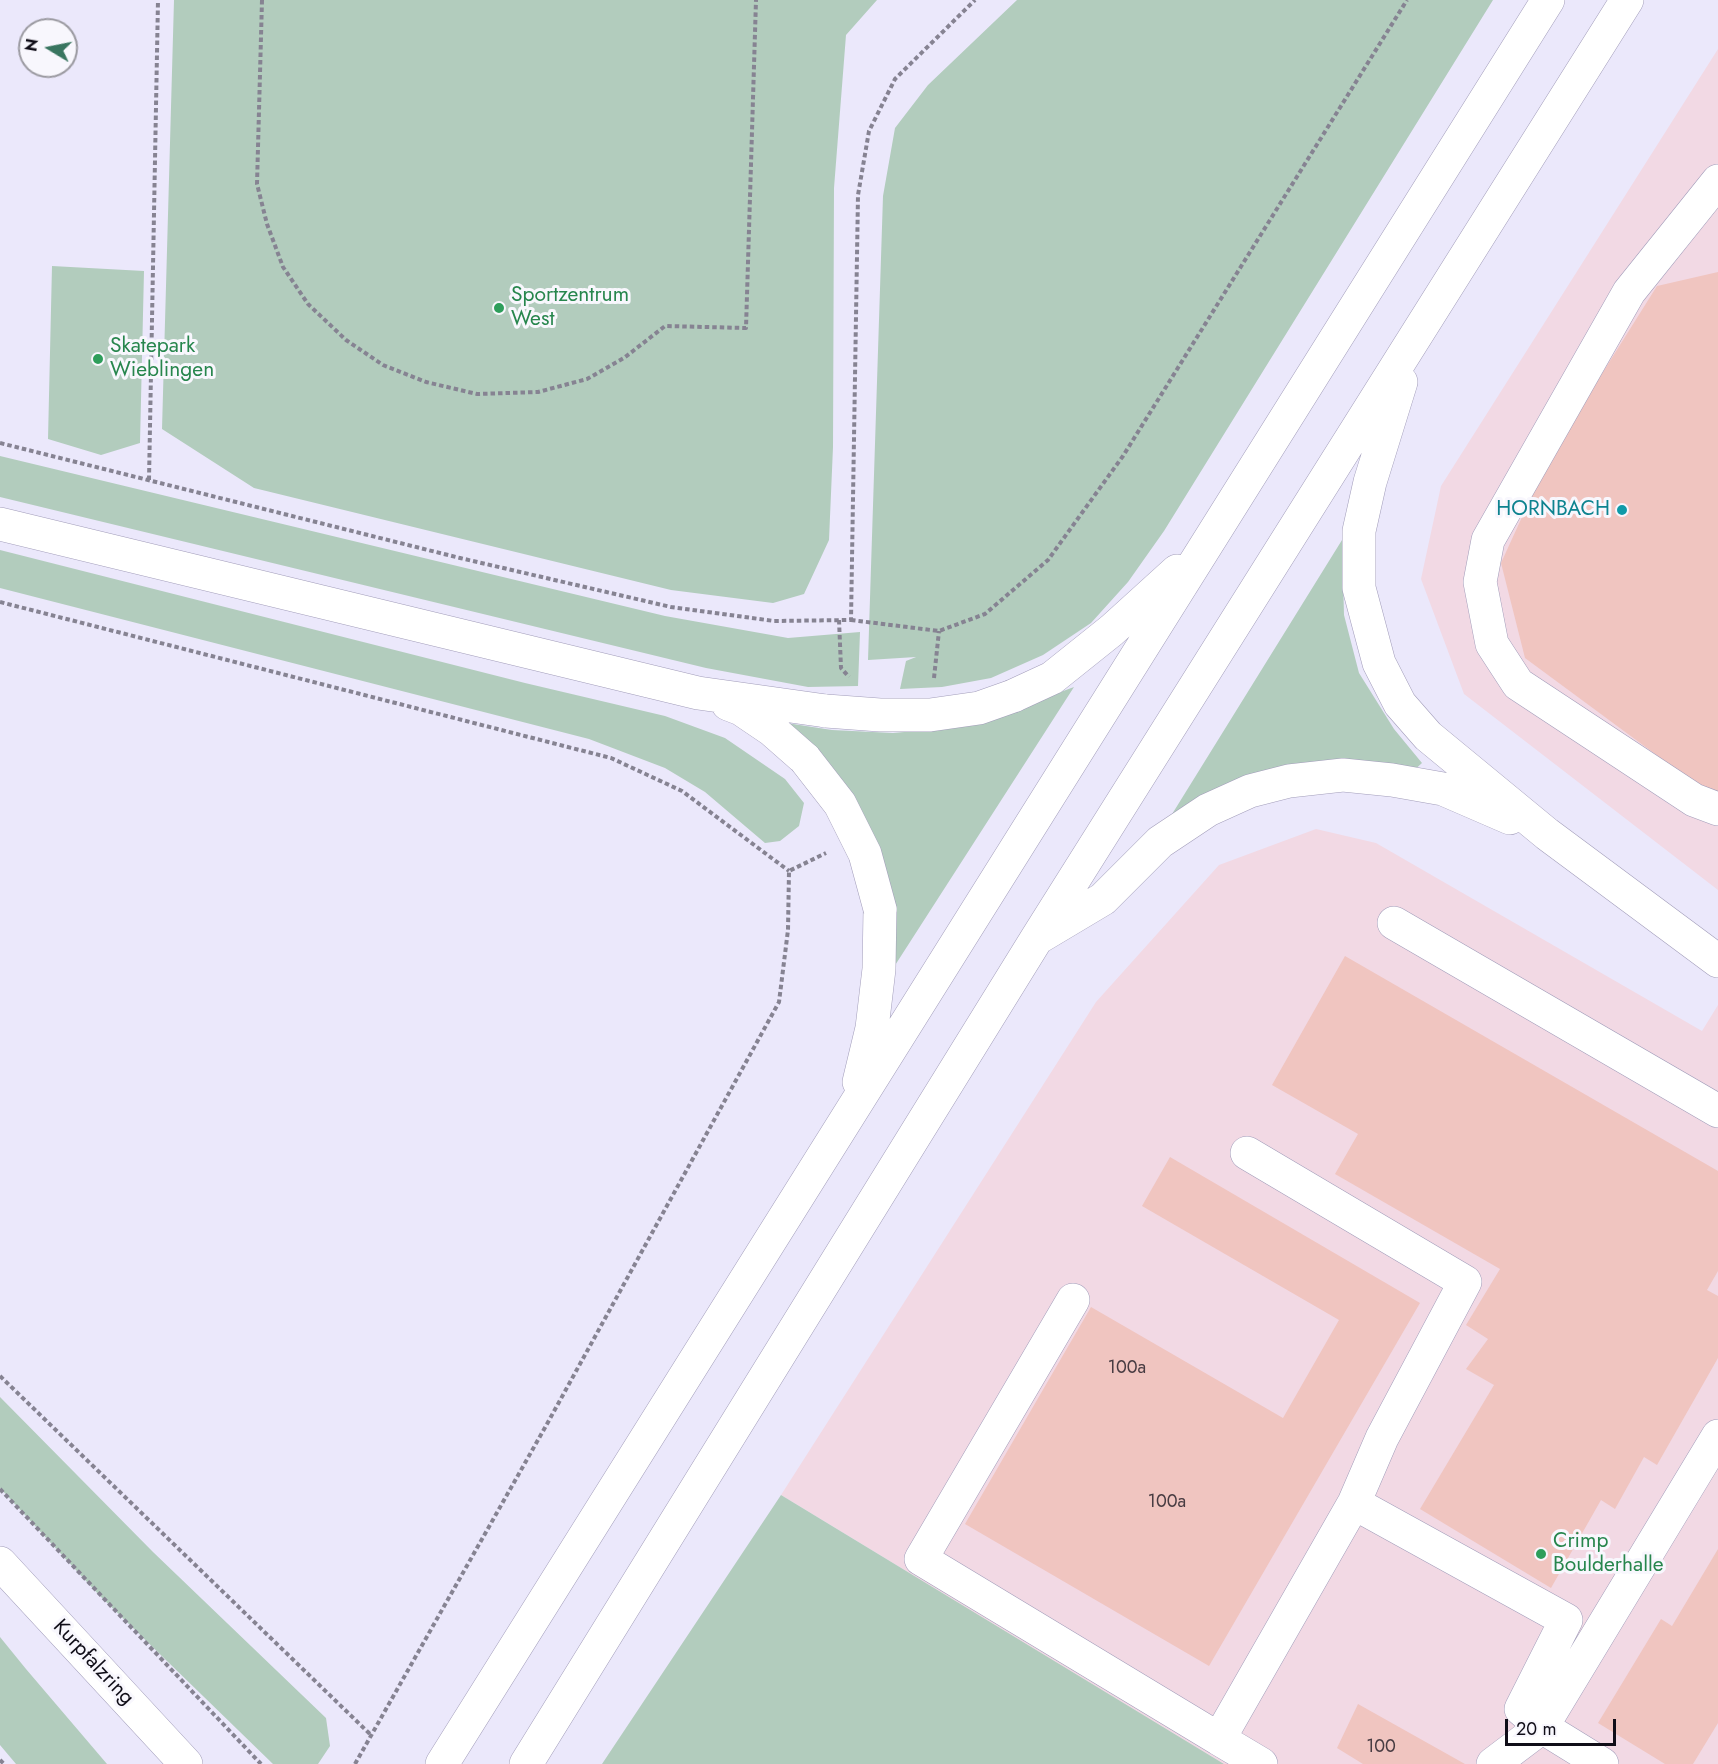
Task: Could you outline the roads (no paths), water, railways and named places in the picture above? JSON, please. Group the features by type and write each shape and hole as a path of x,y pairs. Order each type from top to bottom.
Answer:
{"main road":[{"path":"442,1764 1548,0"},
{"path":"526,1764 1037,938 1628,0"},
{"path":"1718,181 1629,292 1488,540 1480,582 1492,644 1518,684 1694,800 1718,809"},
{"path":"1414,340 1370,482 1359,531 1359,588 1379,663 1400,704 1428,736 1547,834 1718,961"},
{"path":"0,524 698,693 826,711 880,715 930,715 979,708 1013,696 1052,678 1112,630 1208,544"},
{"path":"698,693 741,709 772,730 805,759 840,804 865,854 880,909 879,969 872,1028 857,1087 833,1141"},
{"path":"1037,938 1103,899 1160,842 1208,810 1250,791 1289,781 1343,775 1392,780 1443,789 1547,834"},
{"path":"1394,923 1718,1111"},
{"path":"1219,1739 1354,1503 1382,1438 1465,1282 1247,1153"},
{"path":"1072,1300 921,1558 1261,1764"},
{"path":"1493,1764 1542,1727 1718,1436"},
{"path":"1354,1503 1566,1620 1521,1710 1542,1727 1602,1764"},
{"name":"Kurpfalzring","path":"0,1563 186,1764"}],"place":[{"name":"Sportzentrum West","path":"499,308"},
{"name":"Skatepark Wieblingen","path":"98,359"},
{"name":"HORNBACH","path":"1622,510"},
{"name":"Crimp Boulderhalle","path":"1541,1554"}]}
